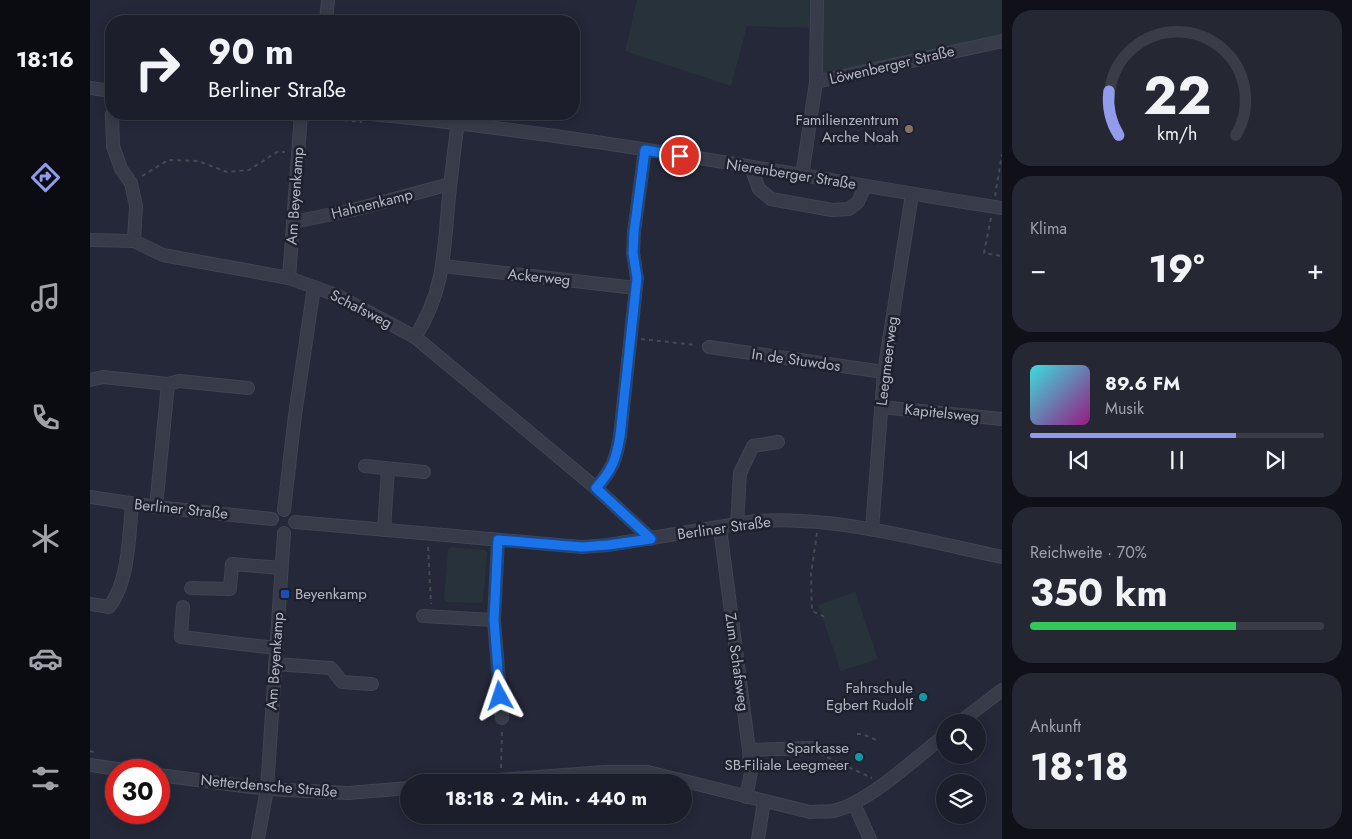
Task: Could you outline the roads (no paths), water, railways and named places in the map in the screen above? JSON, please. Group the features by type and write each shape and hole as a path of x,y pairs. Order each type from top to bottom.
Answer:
{"street":[{"path":"327,15 328,0"},
{"path":"816,82 817,0"},
{"name":"Löwenberger Straße","path":"802,176 816,82 1002,41"},
{"path":"90,88 105,90"},
{"path":"90,240 134,241 136,206 131,183 121,170 112,146 111,120"},
{"name":"Am Beyenkamp","path":"289,278 301,120"},
{"name":"Nierenberger Straße","path":"436,120 645,150 997,208"},
{"path":"415,337 435,299 443,266 450,184 458,122"},
{"path":"596,488 616,460 636,288 633,253 634,232 645,150"},
{"path":"751,167 759,189 771,198 832,210 848,209 858,202 865,186"},
{"name":"Hahnenkamp","path":"293,222 353,210 450,184"},
{"name":"Leegmeerweg","path":"872,529 884,372 912,194"},
{"name":"Schafsweg","path":"134,241 163,255 289,278 336,295 415,337 596,488 651,539"},
{"name":"Ackerweg","path":"443,266 636,288"},
{"path":"284,510 294,415 314,287"},
{"name":"In de Stuwdos","path":"709,347 884,372"},
{"path":"90,380 103,377 168,384 179,381 248,388"},
{"path":"156,507 168,384"},
{"name":"Kapitelsweg","path":"881,407 1002,419"},
{"path":"737,525 740,473 753,446 778,442"},
{"path":"365,466 424,472"},
{"path":"384,530 388,468"},
{"name":"Berliner Straße","path":"90,497 156,507 272,519"},
{"path":"90,604 109,607 115,600 124,572 132,504"},
{"path":"284,510 292,514 295,522 291,530 284,533 278,532 275,529 272,519 276,513 284,510"},
{"name":"Berliner Straße","path":"295,522 582,547 608,545 777,520 872,529 1002,557"},
{"name":"Zum Schafsweg","path":"720,528 749,750 751,772 746,797"},
{"name":"Am Beyenkamp","path":"258,839 267,789 284,533"},
{"path":"498,540 494,620 502,718"},
{"path":"192,588 230,589 232,564 281,568"},
{"path":"183,607 182,637 276,648"},
{"path":"427,616 494,620"},
{"path":"275,664 331,668 342,682 372,684"},
{"path":"972,714 1000,695"},
{"path":"692,782 764,802 810,812 834,811 854,804 936,742"},
{"path":"749,750 811,748"},
{"path":"90,764 105,767"},
{"path":"578,774 604,772 648,772 657,774"},
{"name":"Netterdensche Straße","path":"170,776 267,789 348,793 400,789"},
{"path":"758,839 764,802"},
{"path":"854,804 870,839"}],"place":[{"name":"Familienzentrum Arche Noah","path":"909,129"},
{"name":"Beyenkamp","path":"285,594"},
{"name":"Fahrschule Egbert Rudolf","path":"923,697"},
{"name":"Sparkasse SB-Filiale Leegmeer","path":"859,757"}]}
